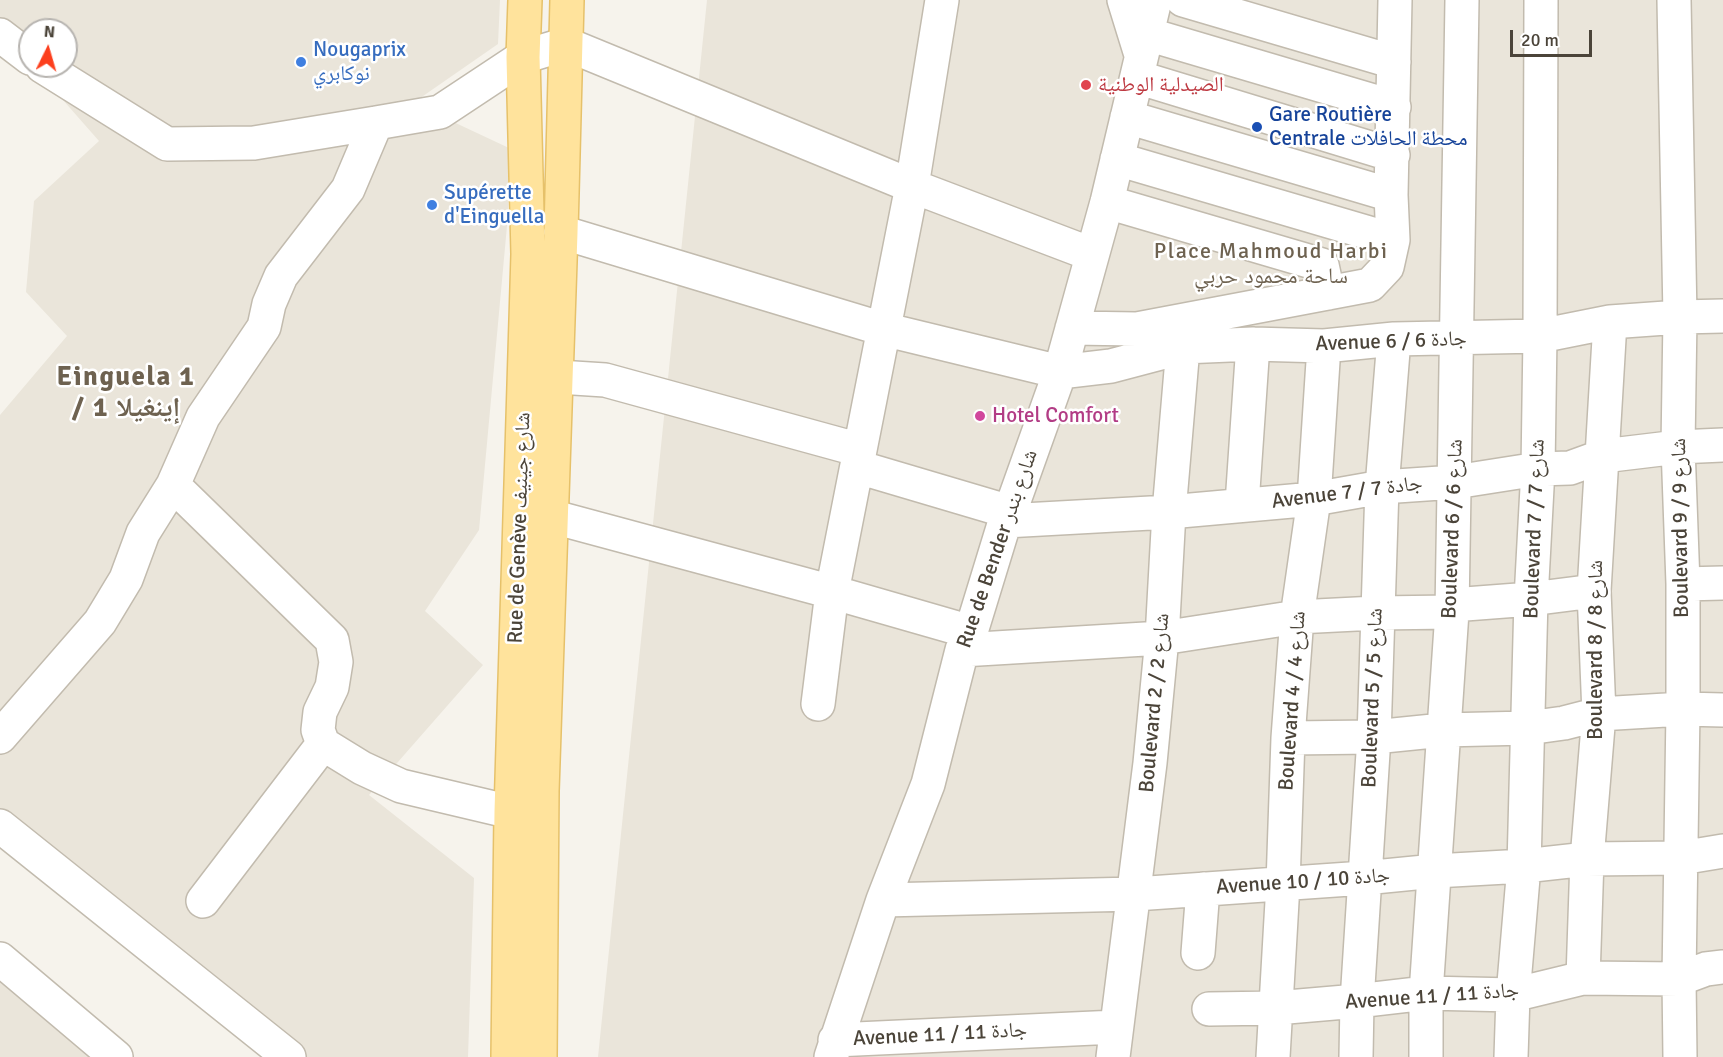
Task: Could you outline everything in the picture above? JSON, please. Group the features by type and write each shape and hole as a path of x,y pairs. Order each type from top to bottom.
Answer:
{"main road":[{"name":"Rue de Genève شارع جينيف","path":"525,0 528,254 550,516 542,791 540,1057"},
{"name":"Rue de Genève شارع جينيف","path":"508,1057 511,812 540,376 561,232 567,0"}],"street":[{"path":"818,704 832,592 912,186 942,0"},
{"path":"1124,0 1142,56"},
{"name":"Rue de Bender شارع بندر","path":"833,1048 883,900 928,784 967,641 1007,516 1060,372 1107,202 1155,0"},
{"path":"1182,0 1394,62"},
{"path":"1072,328 1137,329 1370,285 1387,267 1393,240 1391,195 1395,0"},
{"name":"Boulevard 6 / شارع 6","path":"1426,1057 1426,993 1452,609 1462,0"},
{"name":"Boulevard 7 / شارع 7","path":"1512,1057 1513,995 1524,866 1531,599 1538,469 1541,0"},
{"name":"Boulevard 9 / شارع 9","path":"1674,0 1680,317 1678,447 1683,584 1680,1057"},
{"path":"0,35 18,49"},
{"path":"61,78 167,144 254,143 440,112 524,57 566,44 912,186 1091,254"},
{"path":"1142,56 1394,107"},
{"path":"1142,56 1393,155"},
{"path":"1127,117 1391,195"},
{"path":"0,737 100,622 126,579 143,533 173,485 203,417 264,327 269,304 281,276 348,189 376,123"},
{"path":"1117,159 1393,240"},
{"path":"1107,202 1322,265 1328,293"},
{"path":"561,232 883,329 1060,372"},
{"name":"Avenue 6 / جادة 6","path":"1060,372 1111,366 1183,347 1253,344 1324,346 1394,339 1540,336 1610,322 1723,316"},
{"name":"Boulevard 8 / شارع 8","path":"1583,978 1587,859 1599,714 1594,591 1610,322"},
{"name":"Boulevard 5 / شارع 5","path":"1356,1057 1357,1001 1374,737 1376,613 1382,486 1394,339"},
{"path":"1242,504 1253,344"},
{"name":"Boulevard 4 / شارع 4","path":"1273,1057 1283,884 1288,738 1297,617 1314,499 1324,346"},
{"name":"Boulevard 2 / شارع 2","path":"1115,1042 1135,894 1162,638 1169,512 1183,347"},
{"name":"Avenue 7 / جادة 7","path":"540,376 605,380 859,458 1007,516 1169,512 1314,499 1382,486 1455,482 1538,469 1570,468 1603,456 1678,447 1723,445"},
{"path":"173,485 332,640 336,662 332,687 320,712 318,730 323,744 362,768 401,786 511,812"},
{"path":"550,516 832,592 967,641 1162,638 1297,617 1452,609 1594,591"},
{"path":"1683,584 1723,583"},
{"path":"1288,738 1374,737 1443,730 1528,728 1564,723 1599,714 1723,710"},
{"path":"203,901 323,744"},
{"path":"0,826 289,1057"},
{"name":"Avenue 10 / جادة 10","path":"883,900 1135,894 1524,866 1587,859 1681,858 1723,851"},
{"path":"1198,953 1203,889"},
{"path":"0,959 116,1057"},
{"name":"Avenue 11 / جادة 11","path":"1209,1009 1276,1008 1426,993 1513,995 1583,978 1679,979 1706,969 1723,967"},
{"name":"Avenue 11 / جادة 11","path":"833,1048 1115,1042"}],"shaded area":[{"name":"Einguela 1 / إينغيلا 1","path":"0,0 500,0 498,44 413,103 509,148 508,215 479,530 425,611 483,665 369,795 474,878 468,1057 287,1057 0,826 0,415 67,336 26,292 34,201 99,141 44,78 78,78 78,18 18,18 18,48 0,28"},
{"path":"707,0 1723,0 1723,1057 598,1057"},
{"path":"0,957 117,1057 0,1057"}],"place":[{"name":"Nougaprix نوكابري","path":"301,62"},
{"name":"الصيدلية الوطنية","path":"1086,85"},
{"name":"Gare Routière Centrale محطة الحافلات","path":"1257,127"},
{"name":"Supérette d'Einguella","path":"432,205"},
{"name":"Hotel Comfort","path":"980,416"}],"district":[{"name":"Place Mahmoud Harbi ساحة محمود حربي","path":"1271,264"},
{"name":"Einguela 1 / إينغيلا 1","path":"126,394"}]}
